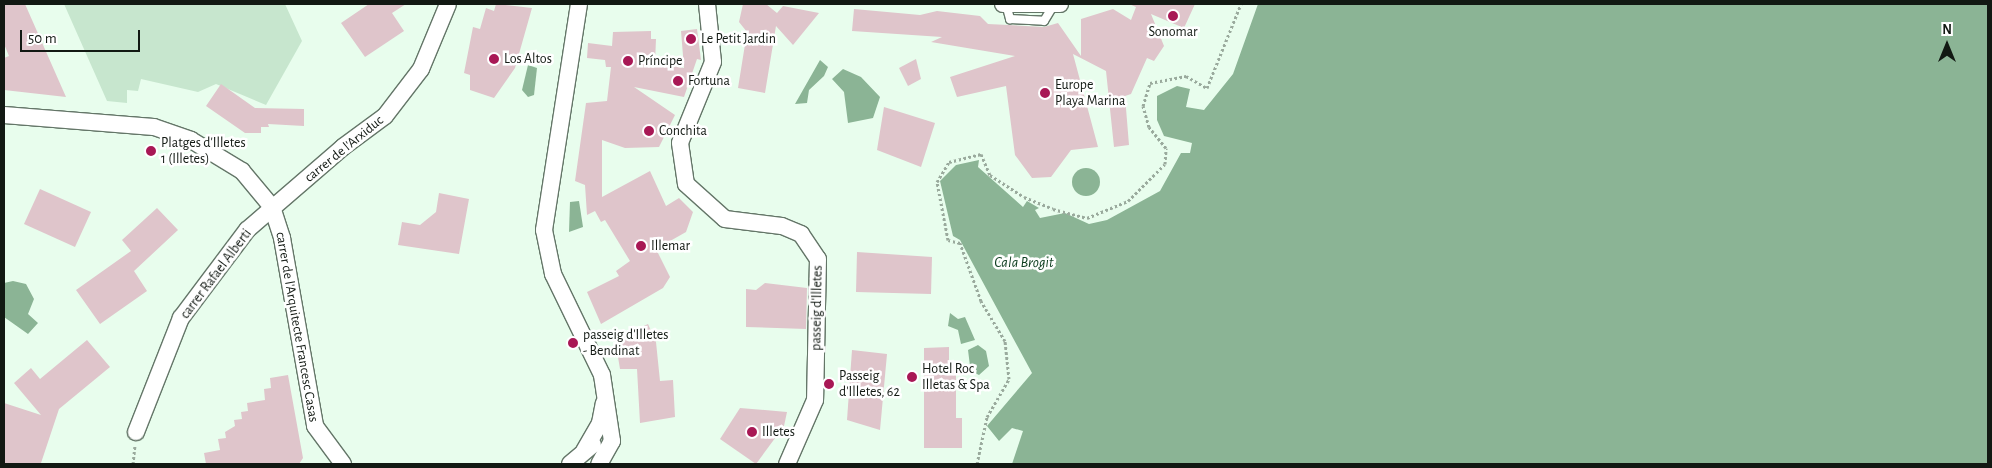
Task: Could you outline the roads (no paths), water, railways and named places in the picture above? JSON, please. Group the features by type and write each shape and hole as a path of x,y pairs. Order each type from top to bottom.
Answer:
{"street":[{"name":"carrer de l'Arxiduc","path":"272,207 385,116 421,69 448,4"},
{"path":"580,4 544,230 553,274 594,353 605,394 612,441 603,458"},
{"name":"passeig d'Illetes","path":"706,4 713,62 680,143 680,164 686,184 693,195 725,219 782,226 802,234 818,259 815,400 788,464"},
{"path":"1005,4 1056,5"},
{"name":"carrer de l'Arquitecte Francesc Casas","path":"4,115 154,127 220,156 242,171 272,207 282,238 314,426 343,464"},
{"name":"carrer Rafael Alberti","path":"136,432 181,318 248,230 272,207"},
{"path":"584,451 600,423 605,394"},
{"path":"570,464 584,451 600,441 605,442 603,458"}],"water":[{"name":"Cala Brogit","path":"1258,4 1988,4 1988,464 1012,464 1023,431 1012,428 999,441 987,426 1032,373 960,240 953,236 940,181 956,165 979,160 978,167 1023,207 1027,201 1039,208 1035,210 1040,218 1065,213 1089,224 1107,220 1160,191 1181,153 1190,153 1192,143 1164,136 1157,120 1157,96 1177,86 1190,89 1186,107 1204,110 1233,74"},
{"path":"820,60 828,67 824,76 809,90 807,103 795,104"},
{"path":"528,65 537,68 534,95 528,97 522,90"},
{"path":"843,69 861,77 880,97 873,118 848,123 844,92 832,79"},
{"path":"1086,168 1096,172 1100,182 1096,192 1086,196 1076,192 1072,182 1076,172"},
{"path":"579,201 583,227 569,232 570,202"},
{"path":"13,281 26,284 34,299 28,314 38,323 28,334 4,317 4,283"},
{"path":"950,313 958,319 965,317 975,340 961,344 958,330 948,326"},
{"path":"978,345 986,351 989,366 979,375 975,373 977,366 970,366 968,350"}],"place":[{"name":"Sonomar","path":"1173,16"},
{"name":"Le Petit Jardin","path":"691,39"},
{"name":"Los Altos","path":"494,59"},
{"name":"Príncipe","path":"628,61"},
{"name":"Fortuna","path":"678,81"},
{"name":"Europe Playa Marina","path":"1045,93"},
{"name":"Conchita","path":"649,131"},
{"name":"Platges d'Illetes 1 (Illetes)","path":"151,151"},
{"name":"Illemar","path":"641,246"},
{"name":"passeig d'Illetes - Bendinat","path":"573,343"},
{"name":"Hotel Roc Illetas & Spa","path":"912,377"},
{"name":"Passeig d'Illetes, 62","path":"829,384"},
{"name":"Illetes","path":"752,432"}]}
